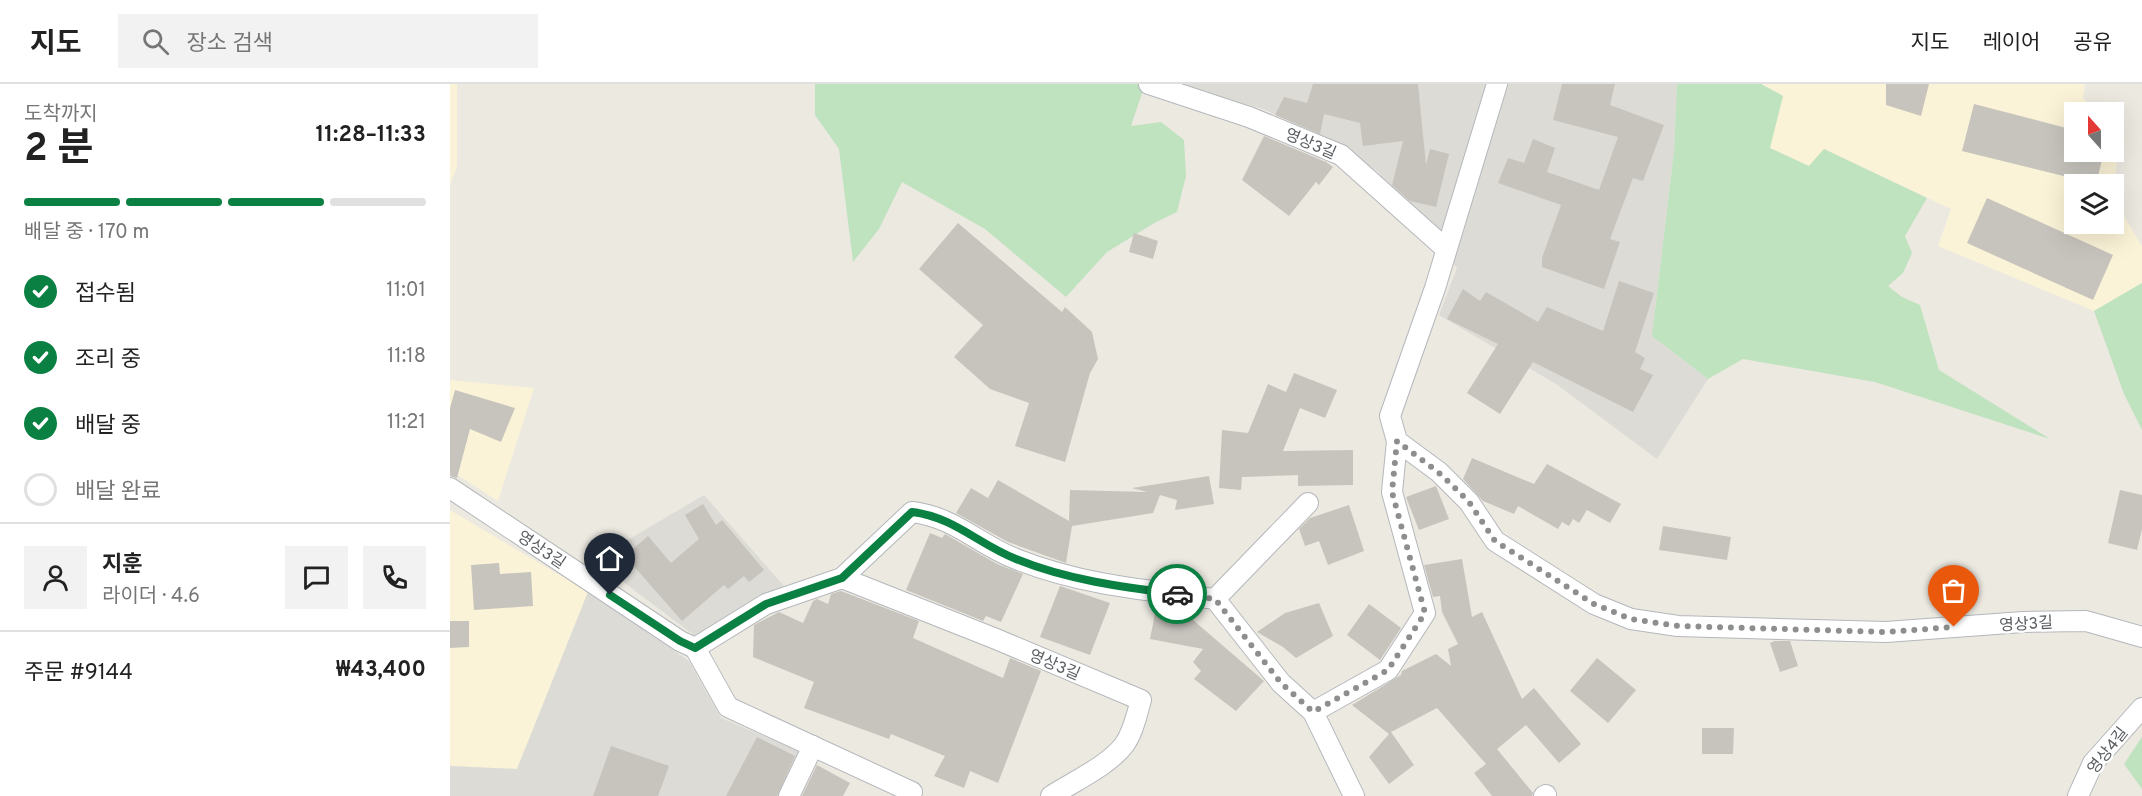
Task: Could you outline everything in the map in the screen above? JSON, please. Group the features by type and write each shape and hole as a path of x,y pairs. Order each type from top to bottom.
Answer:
{"street":[{"name":"영상3길","path":"1149,84 1249,117 1341,155 1446,249"},
{"path":"1313,712 1388,670 1425,613 1392,492 1397,441 1390,416 1435,288 1497,84"},
{"name":"영상3길","path":"1397,441 1446,479 1469,502 1495,541 1594,604 1631,619 1678,626 1886,632 2023,622 2086,621 2142,637"},
{"name":"영상3길","path":"450,488 680,641 695,648"},
{"path":"1215,599 1308,503"},
{"path":"912,792 728,707 695,648 766,604 842,578 912,512 934,514 1015,559 1096,584 1215,599 1281,683 1313,712 1354,796"},
{"name":"영상3길","path":"842,578 1141,700 1125,745 1098,767 1051,796"},
{"name":"영상4길","path":"2078,796 2093,763 2142,708"},
{"path":"789,796 813,746"}],"shaded area":[{"path":"450,84 457,84 457,167 450,184"},
{"path":"1176,84 1677,84 1674,151 1652,336 1708,379 1657,459 1556,384 1439,315 1457,268 1377,171 1329,139 1263,109"},
{"path":"1761,84 2085,84 2083,98 2086,102 2064,102 2064,162 2117,162 2116,174 2064,174 2064,234 2124,234 2124,216 2142,247 2142,283 2094,311 1938,246 1951,209 1824,149 1809,166 1769,148 1783,96"},
{"path":"450,380 534,388 498,501 450,470"},
{"path":"704,495 784,586 695,636 594,560"},
{"path":"450,510 588,592 517,769 450,766"},
{"path":"588,592 689,661 721,718 799,751 782,796 450,796 450,766 517,769"}],"green space":[{"path":"815,84 1145,84 1131,126 1161,122 1184,140 1186,176 1177,212 1107,252 1066,297 985,229 902,182 879,229 853,262 839,149 815,115"},
{"path":"1677,84 1761,84 1783,96 1770,148 1809,166 1824,149 1927,198 1905,236 1912,253 1903,273 1888,286 1902,297 1920,305 1939,370 2050,439 1875,382 1743,359 1708,379 1652,336 1674,151"},
{"path":"2142,283 2142,430 2124,394 2094,311"},
{"path":"2142,737 2142,789 2124,764"}],"building":[{"path":"1313,84 1418,84 1426,165 1430,149 1449,154 1436,207 1410,201 1392,185 1403,141 1363,146 1360,123 1324,114 1320,134 1275,115 1284,97 1307,103"},
{"path":"1562,84 1615,84 1610,105 1664,125 1643,181 1633,178 1610,239 1620,242 1604,289 1542,267 1542,258 1561,205 1498,183 1508,158 1524,163 1533,139 1555,148 1547,172 1599,190 1618,137 1553,120"},
{"path":"1886,84 1929,84 1921,116 1886,105"},
{"path":"1974,104 2064,127 2064,162 2102,162 2098,174 2064,174 2064,176 1962,151"},
{"path":"1264,136 1333,167 1319,185 1316,182 1289,216 1242,180"},
{"path":"1987,198 2113,255 2093,300 1967,243"},
{"path":"958,223 1062,312 1065,307 1092,332 1098,359 1090,373 1065,462 1015,446 1029,403 990,389 954,357 983,325 919,269"},
{"path":"1134,233 1158,241 1153,259 1129,252"},
{"path":"1619,281 1654,293 1635,352 1645,358 1640,369 1653,375 1633,412 1533,362 1500,414 1467,393 1498,344 1447,319 1463,289 1480,301 1486,292 1538,322 1547,307 1603,331"},
{"path":"1294,373 1337,390 1325,418 1300,408 1283,451 1353,450 1353,485 1298,486 1298,475 1242,477 1241,490 1219,488 1222,430 1248,433 1268,384 1286,392"},
{"path":"455,390 515,408 501,442 470,429 457,478 450,476 450,408"},
{"path":"1472,458 1534,484 1547,464 1621,504 1610,523 1587,510 1579,523 1573,519 1569,526 1562,522 1558,529 1518,506 1514,514 1483,501 1463,479"},
{"path":"1209,476 1214,504 1175,510 1177,500 1160,495 1153,513 1072,526 1066,563 1008,542 956,513 971,488 988,498 998,480 1069,521 1070,490 1147,492 1132,488"},
{"path":"1436,486 1449,519 1419,530 1406,497"},
{"path":"2120,490 2142,495 2142,529 2137,550 2108,543"},
{"path":"703,504 716,525 722,520 764,570 749,582 744,576 728,589 724,585 682,621 625,556 648,536 671,563 699,539 685,515"},
{"path":"1349,505 1364,551 1328,565 1319,541 1305,546 1299,529 1310,518"},
{"path":"1663,526 1731,537 1727,560 1659,550"},
{"path":"930,533 942,538 945,534 997,564 1023,574 1001,622 986,616 983,621 906,590"},
{"path":"1462,559 1472,617 1482,612 1522,699 1534,688 1581,744 1559,763 1526,725 1497,749 1533,793 1532,796 1492,796 1474,773 1486,764 1437,708 1391,732 1414,765 1389,784 1369,757 1389,734 1352,705 1401,675 1402,671 1436,654 1451,666 1448,649 1458,644 1442,612 1440,596 1433,597 1424,565"},
{"path":"499,563 500,574 531,572 533,606 474,610 471,565"},
{"path":"1060,586 1110,603 1090,655 1040,637"},
{"path":"841,591 919,621 913,638 1003,678 1010,658 1041,671 998,783 970,771 964,788 934,776 945,756 891,734 889,739 804,708 814,682 753,657 754,625 779,612 803,623 813,601 817,599 828,604 831,594"},
{"path":"1319,603 1333,636 1296,658 1283,647 1257,632 1285,613"},
{"path":"1157,604 1179,608 1264,681 1236,711 1194,679 1201,671 1193,662 1203,649 1150,639"},
{"path":"1369,604 1401,628 1380,660 1347,635"},
{"path":"450,621 469,621 469,647 450,648"},
{"path":"1790,641 1798,666 1780,672 1770,643"},
{"path":"1597,658 1636,690 1608,723 1570,691"},
{"path":"1702,728 1734,728 1733,754 1702,754"},
{"path":"757,737 795,756 777,796 726,796"},
{"path":"611,746 669,766 658,796 593,796"},
{"path":"817,765 850,783 843,796 802,796"}],"way so far":[{"path":"1177,594 1215,599 1281,683 1313,712 1388,670 1425,613 1392,492 1397,441 1438,472 1469,502 1495,541 1594,604 1631,619 1678,626 1752,629 1886,632 1954,627"}],"route":[{"path":"610,595 680,641 695,648 766,604 842,578 912,512 934,514 1015,559 1076,578 1096,584 1177,594"}]}
